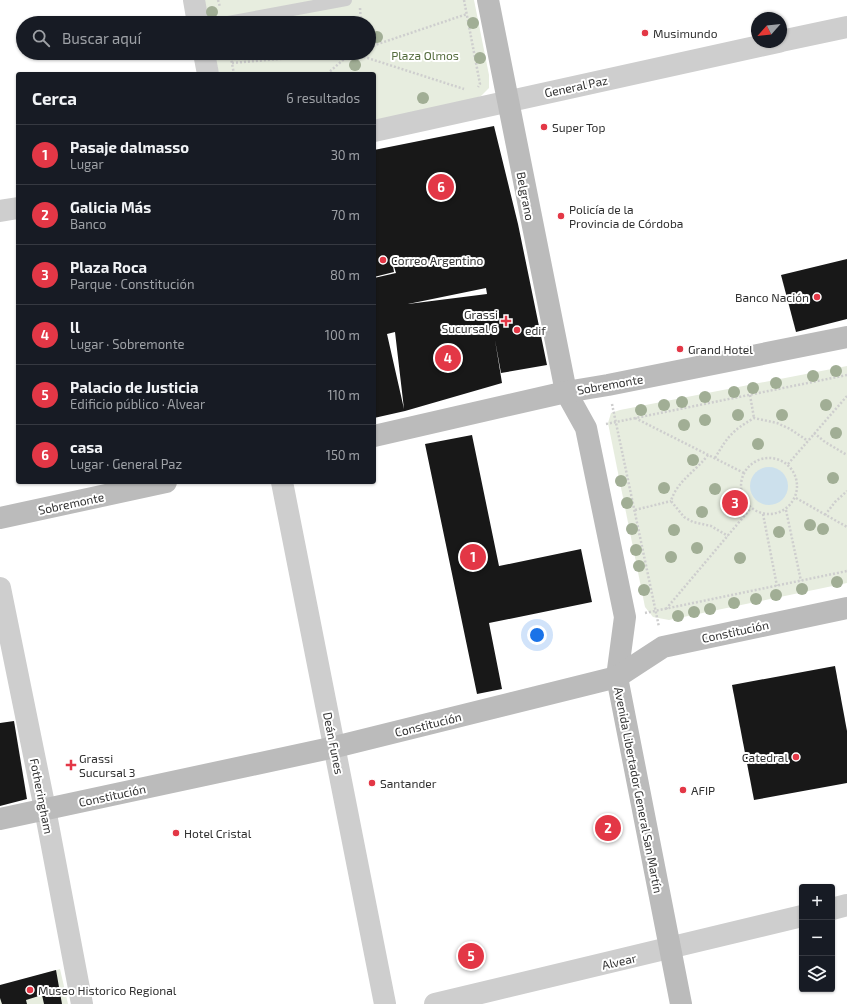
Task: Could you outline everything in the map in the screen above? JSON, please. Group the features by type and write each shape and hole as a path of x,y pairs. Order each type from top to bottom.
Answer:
{"main road":[{"name":"Belgrano","path":"488,0 566,392"},
{"name":"Sobremonte","path":"376,436 566,392 608,386 847,337"},
{"name":"Avenida Libertador General San Martín","path":"566,392 586,428 625,617 617,677 681,1004"},
{"name":"Sobremonte","path":"0,518 157,484"},
{"name":"Constitución","path":"0,819 335,747 617,677 663,647 847,608"}],"street":[{"path":"194,0 197,16"},
{"name":"General Paz","path":"787,40 847,27"},
{"name":"General Paz","path":"376,130 476,100 507,101 752,48"},
{"path":"205,60 208,72"},
{"path":"0,211 16,208"},
{"name":"Deán Funes","path":"282,484 384,1004"},
{"name":"Fotheringham","path":"0,588 45,809 82,1004"},
{"path":"835,908 847,905"},
{"name":"Alvear","path":"435,1004 799,917"}],"lane":[{"path":"260,16 346,0"}],"path":[{"path":"370,60 476,100 480,84 464,0"},
{"path":"360,8 361,16"},
{"path":"376,45 467,14"},
{"path":"234,72 232,62 256,60"},
{"path":"329,72 343,60"},
{"path":"586,428 847,375"},
{"path":"608,386 663,647"},
{"path":"750,395 754,418"},
{"path":"788,464 847,396"},
{"path":"636,418 744,473"},
{"path":"715,458 725,440 737,428 754,418 777,423 790,429 808,441"},
{"path":"814,434 847,455"},
{"path":"671,502 674,493 681,482 700,465 708,455"},
{"path":"764,458 776,458 788,464 796,474 798,486 796,498 786,510 776,514 763,514 751,508 743,498 740,485 744,473 752,463 764,458"},
{"path":"825,515 835,502 847,491"},
{"path":"796,498 847,527"},
{"path":"635,510 671,502"},
{"path":"671,502 684,517 693,522 711,526 728,536"},
{"path":"666,609 751,508"},
{"path":"786,510 802,581"},
{"path":"763,514 777,586"},
{"path":"625,617 847,571"}],"green space":[{"name":"Plaza Olmos","path":"203,0 474,0 489,75 489,88 481,96 465,102 376,122 376,72 219,72 216,60 376,60 376,16 206,16"},
{"path":"847,366 847,583 669,620 653,617 645,607 608,423 611,413"},
{"name":"Museo Historico Regional","path":"60,969 68,1004 0,1004 0,986"}],"water":[{"path":"769,467 782,473 788,486 782,499 769,505 756,499 750,486 756,473"}],"building":[{"path":"494,126 518,224 547,365 501,373 495,340 502,383 405,411 376,418 376,278 396,273 392,260 394,272 376,276 376,150","holes":["486,288 487,294 408,304","395,332 404,409 387,334"]},
{"name":"Banco Nación","path":"847,259 847,319 796,332 781,275"},
{"path":"472,435 499,566 581,549 592,602 489,623 502,689 477,694 425,444"},
{"name":"Catedral","path":"835,666 847,731 847,783 754,800 732,685"},
{"path":"14,721 27,799 0,806 0,723"},
{"name":"Museo Historico Regional","path":"56,970 62,1004 44,1004 42,995 26,1000 27,1004 2,1004 0,998 0,985"}],"place":[{"name":"Musimundo","path":"645,33"},
{"name":"Super Top","path":"544,127"},
{"name":"casa","path":"441,187"},
{"name":"Policía de la Provincia de Córdoba","path":"561,216"},
{"name":"Correo Argentino","path":"383,260"},
{"name":"Banco Nación","path":"817,297"},
{"name":"Grassi Sucursal 6","path":"506,321"},
{"name":"edif","path":"517,330"},
{"name":"Grand Hotel","path":"680,349"},
{"name":"ll","path":"448,358"},
{"name":"Plaza Roca","path":"735,503"},
{"name":"Pasaje dalmasso","path":"473,557"},
{"name":"Catedral","path":"796,757"},
{"name":"Grassi Sucursal 3","path":"71,765"},
{"name":"Santander","path":"372,783"},
{"name":"AFIP","path":"683,790"},
{"name":"Galicia Más","path":"608,828"},
{"name":"Hotel Cristal","path":"176,833"},
{"name":"Palacio de Justicia","path":"471,956"},
{"name":"Museo Historico Regional","path":"30,990"}]}
